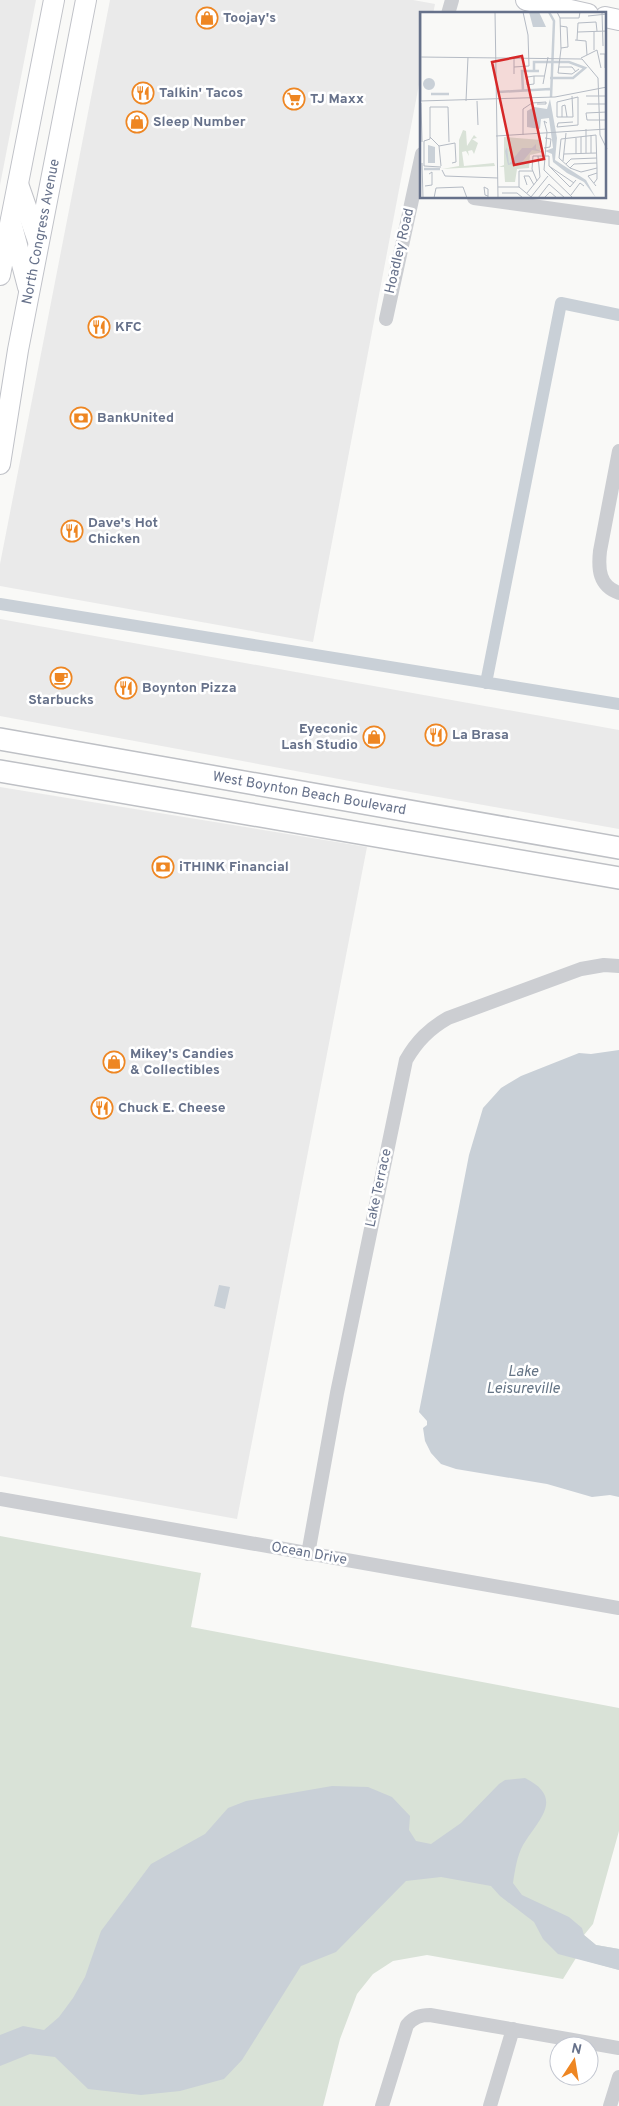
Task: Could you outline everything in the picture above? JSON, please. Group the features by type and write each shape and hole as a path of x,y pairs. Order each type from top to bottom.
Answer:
{"main road":[{"path":"0,275 54,0"},
{"name":"North Congress Avenue","path":"0,464 29,292 86,0"},
{"path":"526,0 579,12"},
{"path":"606,17 619,20"},
{"path":"18,184 39,242"},
{"path":"11,221 29,292"},
{"name":"West Boynton Beach Boulevard","path":"0,739 619,848"},
{"path":"0,771 619,878"},
{"path":"302,823 338,799"},
{"path":"349,831 387,807"}],"street":[{"name":"Hoadley Road","path":"386,319 418,189 420,172"},
{"path":"481,199 619,218"},
{"path":"619,451 598,566 601,578 606,586 619,593"},
{"name":"Lake Terrace","path":"308,1554 337,1393 406,1060 424,1034 448,1018 581,969 604,965 619,966"},
{"name":"Ocean Drive","path":"0,1499 619,1608"},
{"path":"382,2106 407,2025 421,2015 619,2048"},
{"path":"490,2106 513,2029"},
{"path":"610,2106 619,2077"}],"shaded area":[{"path":"0,0 36,0 0,185"},
{"path":"110,0 413,0 435,4 433,12 420,12 420,79 313,642 0,586 0,564"},
{"path":"0,619 619,730 619,829 0,716"},
{"path":"0,787 367,847 237,1519 0,1476"},
{"path":"0,1536 201,1573 191,1627 619,1708 619,1831 593,1924 584,1935 596,1945 619,1949 619,1970 576,1958 563,1979 427,1955 393,1961 373,1974 357,1994 340,2039 323,2106 0,2106"}],"water":[{"name":"Lake Leisureville","path":"619,1050 619,1497 610,1495 592,1497 547,1484 456,1469 441,1464 431,1453 425,1441 423,1428 427,1425 427,1421 419,1412 469,1155 483,1108 501,1088 521,1076 579,1053 591,1054"},
{"path":"219,1285 230,1287 225,1309 214,1306"},
{"path":"525,1778 544,1793 546,1801 541,1818 521,1849 516,1863 513,1883 522,1895 569,1917 582,1928 584,1935 596,1945 619,1949 619,1970 558,1954 543,1939 534,1922 500,1896 491,1886 441,1877 406,1881 336,1952 301,1966 242,2060 224,2079 180,2091 141,2095 88,2089 55,2057 30,2054 0,2066 0,2035 23,2026 44,2030 59,2017 85,1977 101,1931 151,1864 205,1834 228,1808 246,1801 332,1786 368,1787 392,1797 410,1816 409,1830 416,1841 431,1844 461,1823 499,1784 505,1780"}],"waterway":[{"path":"486,683 561,303 619,315"},
{"path":"0,604 619,704"}],"place":[{"name":"Toojay's","path":"207,18"},
{"name":"Talkin' Tacos","path":"143,93"},
{"name":"TJ Maxx","path":"294,99"},
{"name":"Sleep Number","path":"137,122"},
{"name":"KFC","path":"99,327"},
{"name":"BankUnited","path":"81,418"},
{"name":"Dave's Hot Chicken","path":"72,531"},
{"name":"Starbucks","path":"61,678"},
{"name":"Boynton Pizza","path":"126,688"},
{"name":"La Brasa","path":"436,735"},
{"name":"Eyeconic Lash Studio","path":"374,737"},
{"name":"iTHINK Financial","path":"163,867"},
{"name":"Mikey's Candies & Collectibles","path":"114,1062"},
{"name":"Chuck E. Cheese","path":"102,1108"}]}
